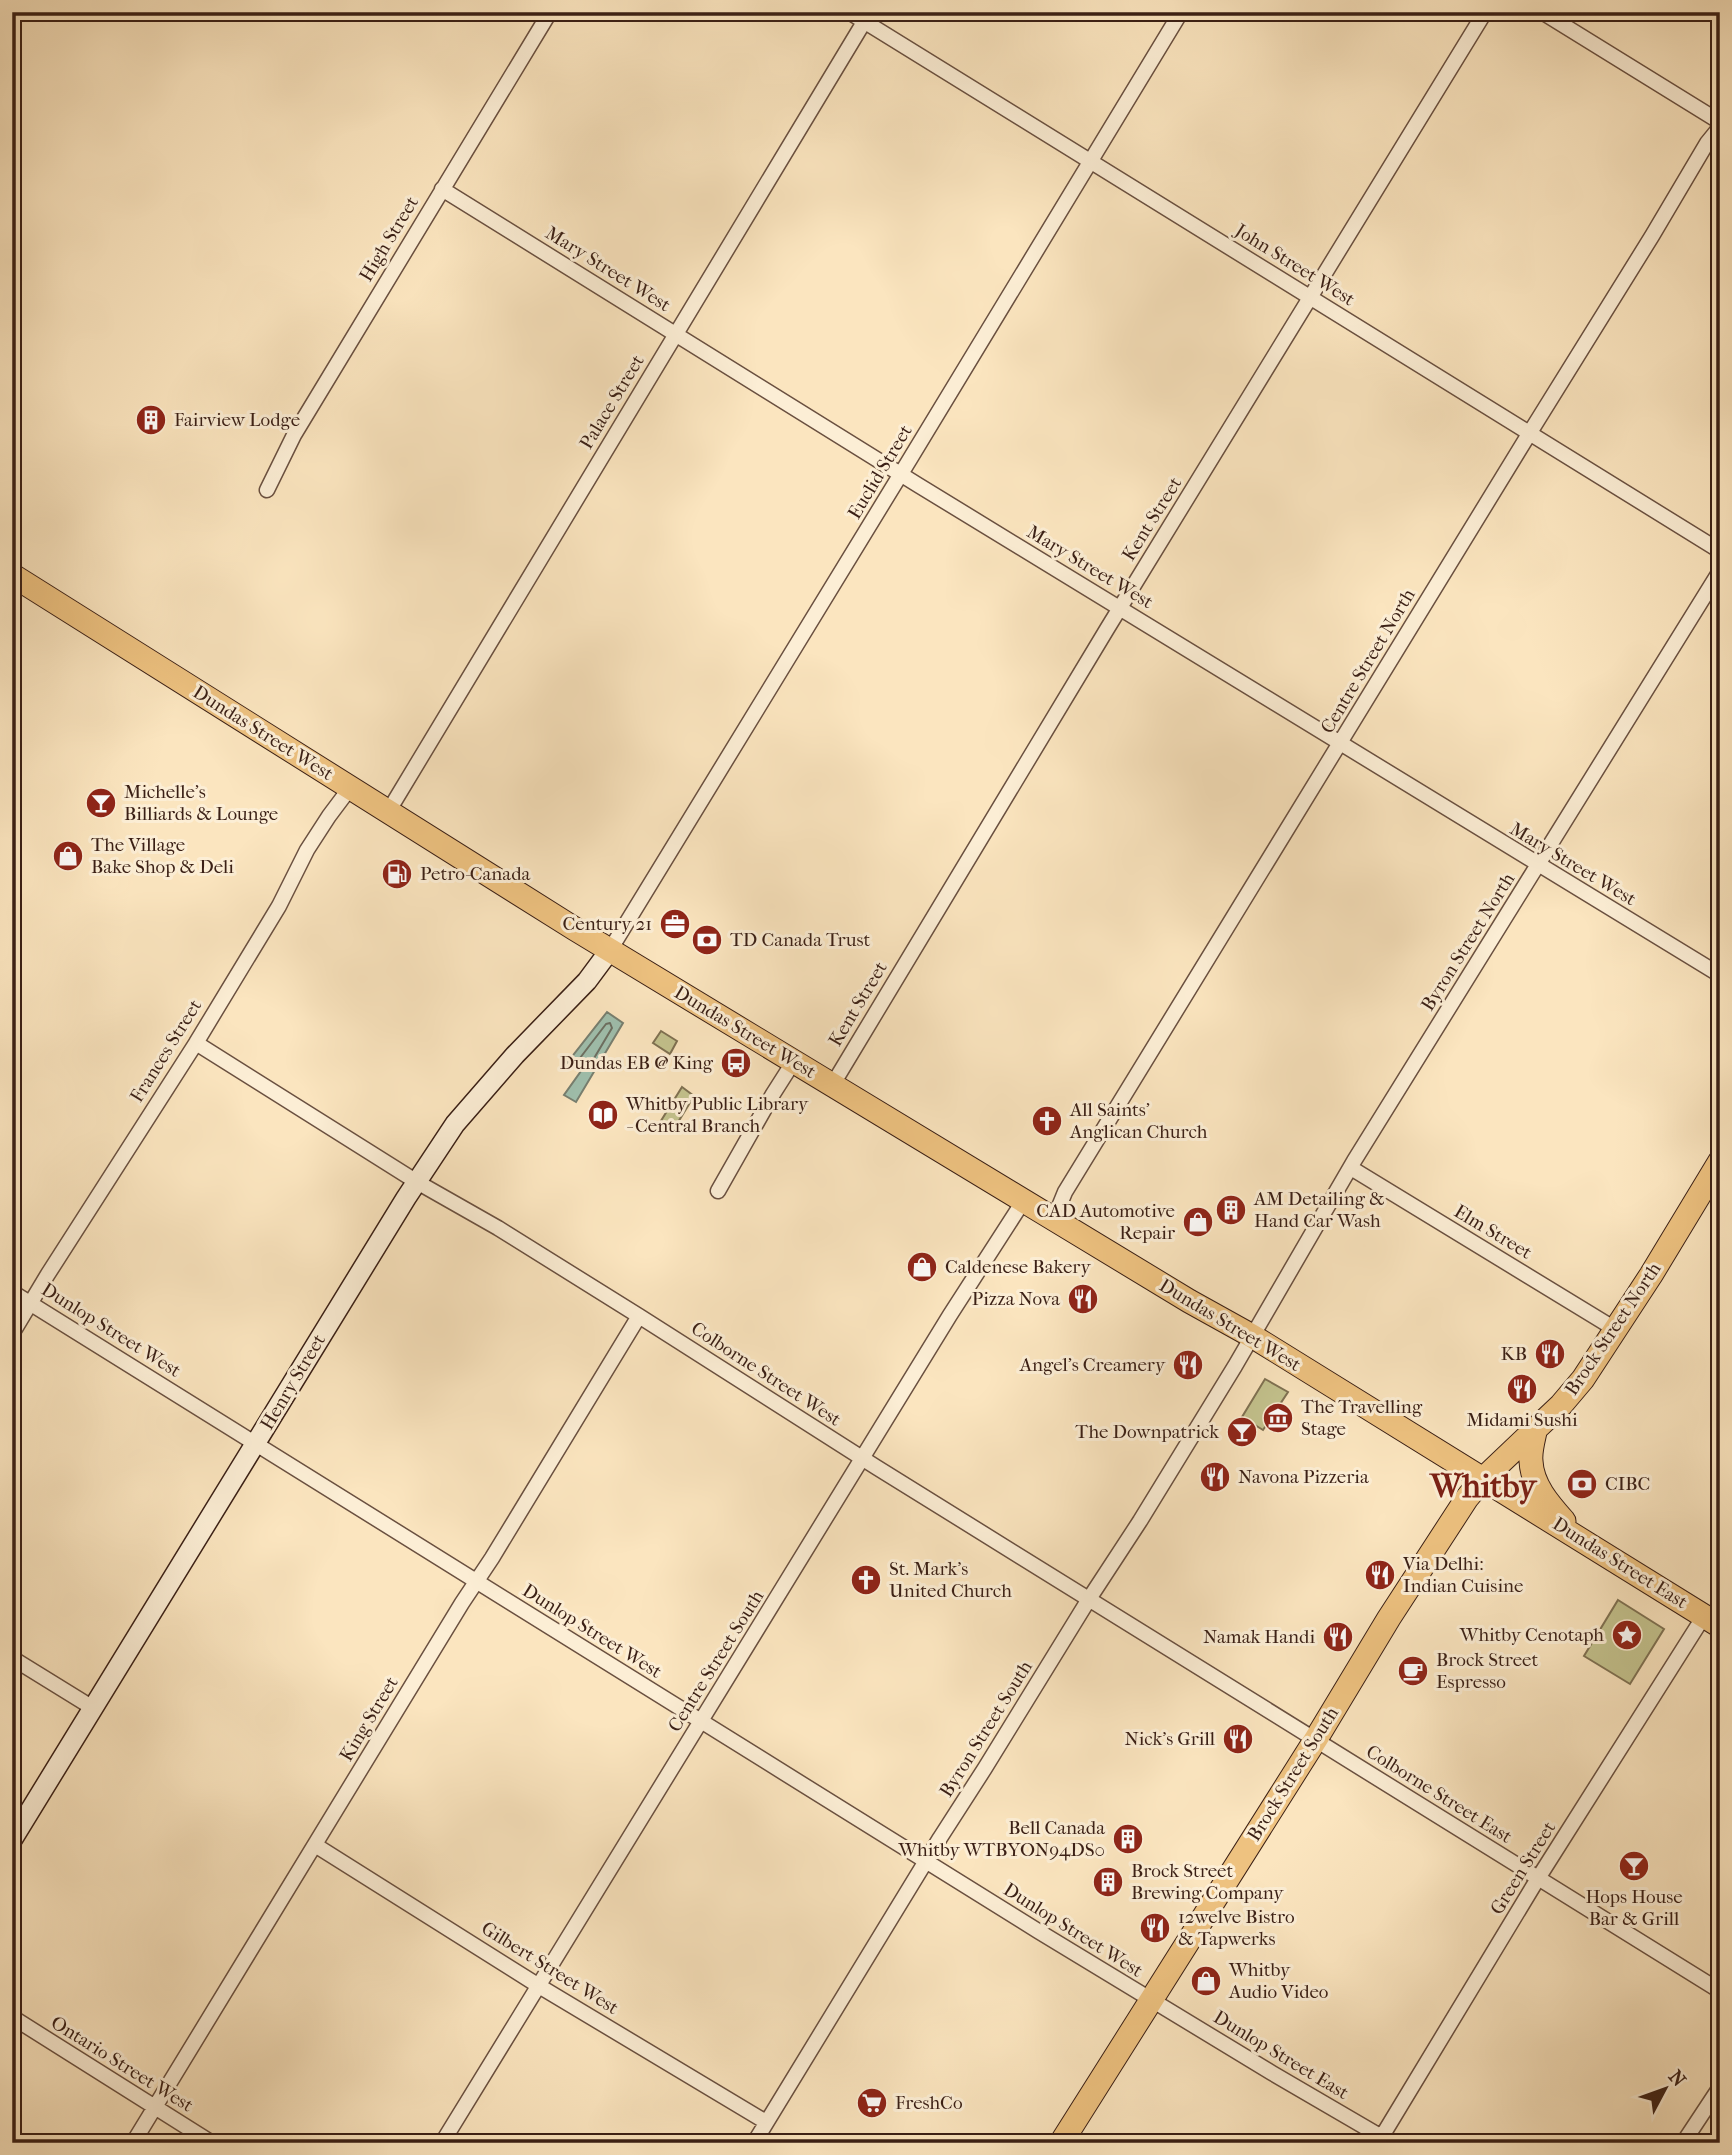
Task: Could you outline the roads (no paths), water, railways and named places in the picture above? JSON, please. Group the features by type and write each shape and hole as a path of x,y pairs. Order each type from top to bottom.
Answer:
{"main road":[{"name":"Dundas Street West","path":"12,575 610,950 1189,1301 1252,1336 1483,1479"},
{"name":"Henry Street","path":"12,1840 455,1124 515,1055 587,981 610,950"},
{"name":"Brock Street North","path":"1483,1479 1535,1432 1583,1379 1673,1240 1720,1161"},
{"path":"1535,1432 1531,1460 1534,1478 1546,1501 1578,1538"},
{"name":"Dundas Street East","path":"1483,1479 1712,1621"},
{"name":"Brock Street South","path":"1061,2143 1316,1739 1389,1618 1467,1498 1483,1479"}],"street":[{"name":"High Street","path":"267,490 294,435 550,12"},
{"name":"John Street West","path":"849,12 867,17 1090,161 1720,551"},
{"name":"Euclid Street","path":"610,950 1181,12"},
{"name":"Kent Street","path":"833,1084 1485,12"},
{"path":"1542,12 1720,125"},
{"name":"Palace Street","path":"388,812 867,17"},
{"name":"Centre Street North","path":"1054,1219 1065,1192 1652,236 1707,142 1720,125"},
{"name":"Mary Street West","path":"442,189 901,475 1720,975"},
{"name":"Byron Street North","path":"1252,1336 1351,1168 1720,571"},
{"name":"Frances Street","path":"12,1334 279,906 307,850 351,788"},
{"name":"Colborne Street West","path":"196,1042 1316,1739"},
{"path":"718,1191 794,1061"},
{"name":"Elm Street","path":"1351,1168 1615,1329"},
{"name":"Centre Street South","path":"442,2143 950,1315 1024,1200"},
{"name":"Dunlop Street West","path":"12,1292 1152,2000"},
{"name":"King Street","path":"133,2143 639,1316"},
{"name":"Byron Street South","path":"754,2143 1252,1336"},
{"name":"Green Street","path":"1384,2141 1537,1880 1712,1621"},
{"path":"12,1658 93,1708"},
{"name":"Colborne Street East","path":"1316,1739 1537,1880 1720,1991"},
{"name":"Gilbert Street West","path":"315,1844 539,1986 766,2122"},
{"name":"Dunlop Street East","path":"1152,2000 1384,2141"},
{"name":"Ontario Street West","path":"12,2017 212,2143"},
{"path":"1683,2143 1720,2087"}],"water":[{"path":"607,1012 623,1023 576,1102 564,1095 581,1071 567,1063"}],"place":[{"name":"Fairview Lodge","path":"151,420"},
{"name":"Michelle's Billiards & Lounge","path":"101,803"},
{"name":"The Village Bake Shop & Deli","path":"68,856"},
{"name":"Petro-Canada","path":"397,874"},
{"name":"Century 21","path":"675,924"},
{"name":"TD Canada Trust","path":"707,940"},
{"name":"Dundas EB @ King","path":"736,1063"},
{"name":"Whitby Public Library - Central Branch","path":"603,1115"},
{"name":"All Saints' Anglican Church","path":"1047,1121"},
{"name":"AM Detailing & Hand Car Wash","path":"1231,1210"},
{"name":"CAD Automotive Repair","path":"1198,1222"},
{"name":"Caldenese Bakery","path":"922,1267"},
{"name":"Pizza Nova","path":"1083,1299"},
{"name":"KB","path":"1550,1354"},
{"name":"Angel's Creamery","path":"1188,1365"},
{"name":"Midami Sushi","path":"1522,1389"},
{"name":"The Travelling Stage","path":"1278,1418"},
{"name":"The Downpatrick","path":"1242,1432"},
{"name":"Navona Pizzeria","path":"1215,1477"},
{"name":"CIBC","path":"1582,1484"},
{"name":"Via Delhi: Indian Cuisine","path":"1380,1575"},
{"name":"St. Mark's United Church","path":"866,1580"},
{"name":"Whitby Cenotaph","path":"1627,1635"},
{"name":"Namak Handi","path":"1338,1637"},
{"name":"Brock Street Espresso","path":"1413,1671"},
{"name":"Nick's Grill","path":"1238,1739"},
{"name":"Bell Canada Whitby WTBYON94DS0","path":"1128,1839"},
{"name":"Hops House Bar & Grill","path":"1634,1866"},
{"name":"Brock Street Brewing Company","path":"1108,1882"},
{"name":"12welve Bistro & Tapwerks","path":"1155,1928"},
{"name":"Whitby Audio Video","path":"1206,1981"},
{"name":"FreshCo","path":"872,2103"}],"district":[{"name":"Whitby","path":"1483,1486"}]}
